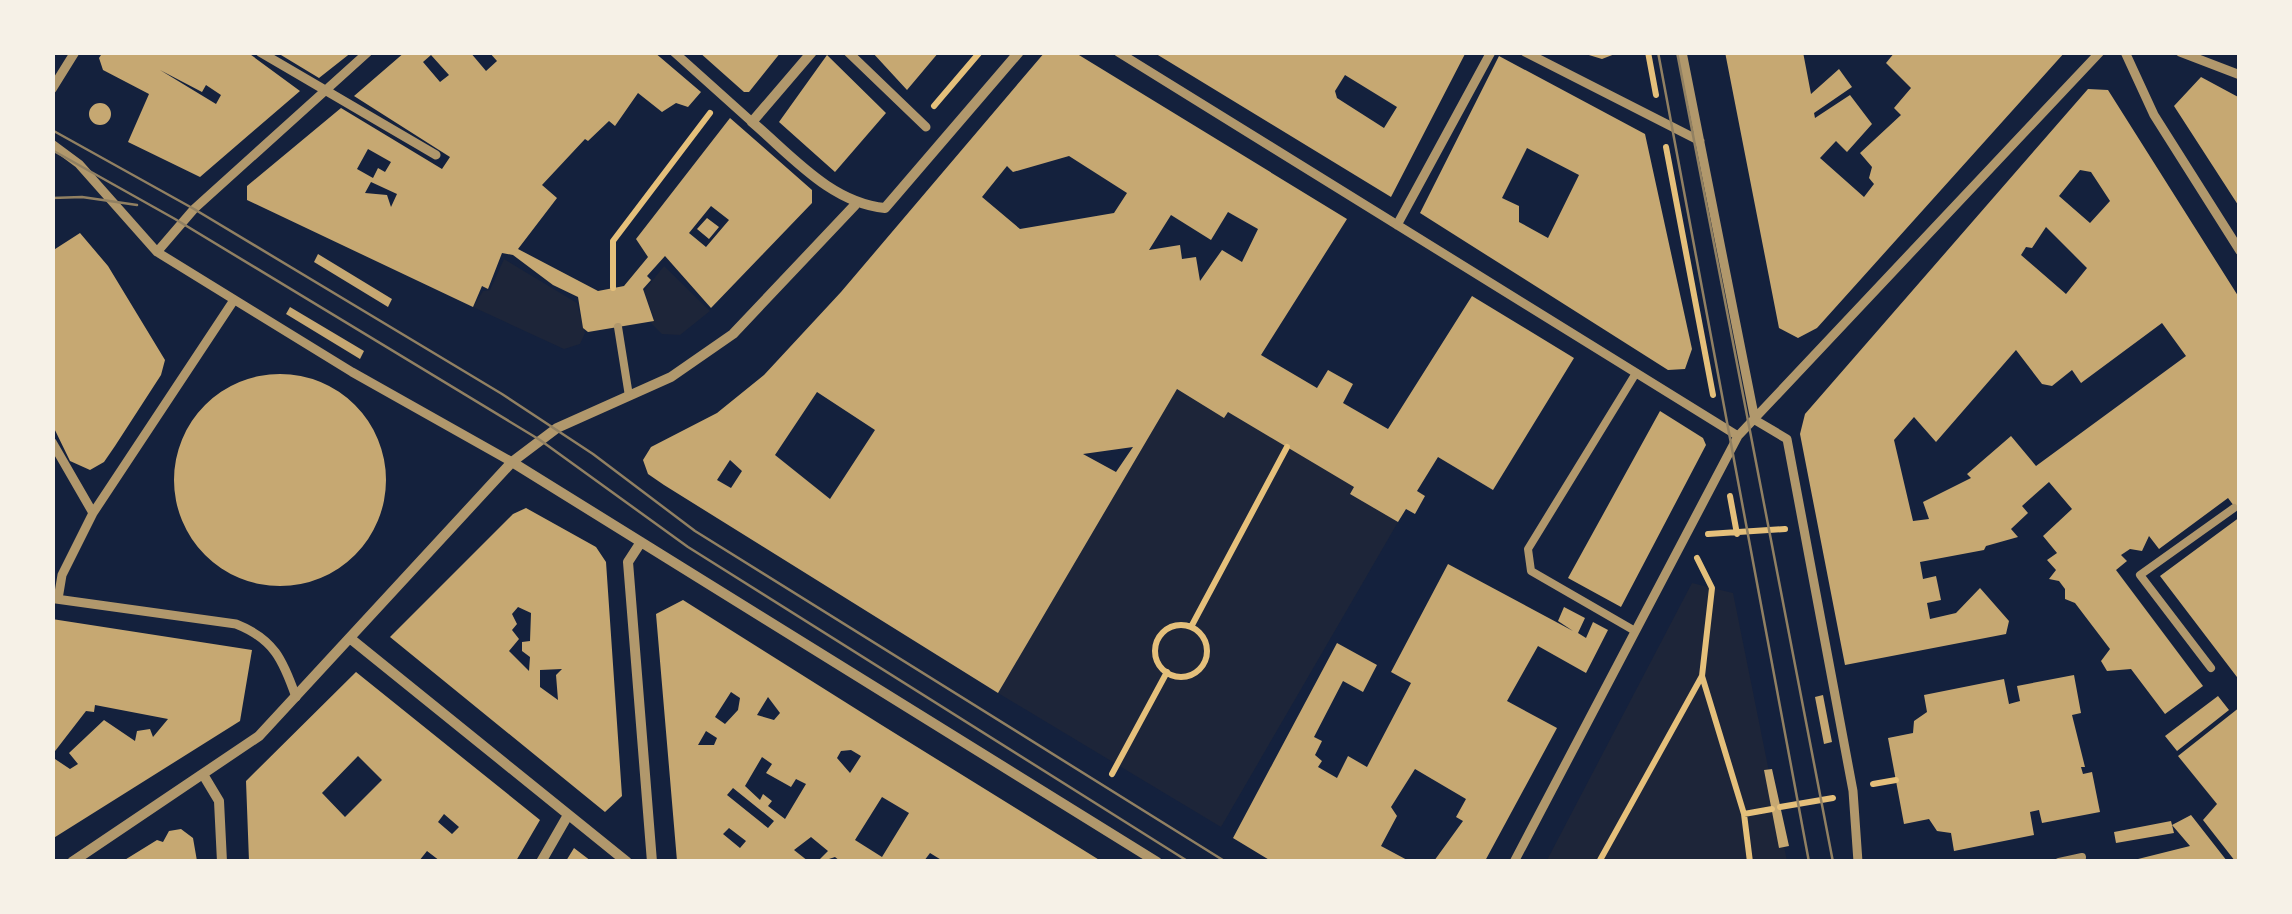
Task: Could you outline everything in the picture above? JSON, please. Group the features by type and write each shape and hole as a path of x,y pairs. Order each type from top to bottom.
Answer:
{"street":[{"path":"52,89 75,52"},
{"path":"260,52 436,155"},
{"path":"157,252 194,208 368,52"},
{"path":"674,52 752,122 855,205 884,208 1019,52"},
{"path":"752,122 812,52"},
{"path":"848,52 926,127"},
{"path":"1118,52 1738,436"},
{"path":"1397,225 1491,52"},
{"path":"1525,52 1700,142"},
{"path":"1682,52 1755,420 1788,439 1854,791 1858,862"},
{"path":"1514,862 1738,436 2100,52"},
{"path":"2126,52 2154,115 2240,251"},
{"path":"2180,52 2219,64 2240,76"},
{"path":"2219,64 2224,53"},
{"path":"52,144 79,164 157,252 456,434 512,462 1157,862"},
{"path":"72,862 258,736 512,462 557,428 671,377 733,334 855,205"},
{"path":"234,300 93,513 62,575 55,599 236,624 264,634 279,652 296,697"},
{"path":"52,442 93,513"},
{"path":"641,542 628,562 652,862"},
{"path":"351,639 627,862"},
{"path":"204,776 219,802 222,862"},
{"path":"541,862 568,814"}],"lane":[{"path":"618,327 629,396"},
{"path":"1635,632 1531,571 1527,560 1528,549 1636,373"},
{"path":"2211,668 2140,575 2234,508"},
{"path":"2060,862 2082,857"}],"path":[{"path":"1648,52 1718,423"},
{"path":"613,288 613,241 723,96"},
{"path":"1191,627 1287,447"},
{"path":"1599,862 1702,676 1712,588 1686,534 1804,531"},
{"path":"1191,627 1206,647 1203,664 1190,675 1167,672 1155,658 1156,641 1167,628 1191,627"},
{"path":"1112,774 1167,672"},
{"path":"1702,676 1744,814 1750,862"},
{"path":"1744,814 1854,791"}],"shaded area":[{"path":"504,259 577,303 585,333 580,344 564,349 473,307 483,291 490,290"},
{"path":"664,266 710,311 680,335 662,334 651,323 654,318 644,291"},
{"path":"1177,389 1224,418 1228,412 1354,487 1350,494 1398,522 1221,827 998,693"},
{"path":"1692,583 1733,593 1787,861 1546,862"}],"building":[{"path":"103,52 247,52 300,91 200,177 128,142 149,94 103,70 99,58","holes":["160,70 202,92 206,85 221,95 216,104"]},
{"path":"276,52 352,52 319,78"},
{"path":"405,52 470,52 486,71 497,61 489,52 654,52 701,92 688,107 676,103 662,112 638,93 615,126 609,121 588,141 585,139 542,185 557,198 518,249 598,291 624,286 648,257 636,239 730,118 812,190 812,203 711,308 665,256 647,276 651,280 643,289 654,321 588,332 583,328 578,297 553,285 513,255 502,253 488,289 482,286 473,307 247,200 247,186 341,108 442,169 450,157 354,96","holes":["431,55 449,75 440,82 423,62","368,149 391,162 385,172 378,168 373,178 357,169","371,182 397,194 391,207 387,195 365,193","711,206 729,220 706,247 689,233"]},
{"path":"699,52 781,52 749,92 744,92"},
{"path":"872,52 939,52 907,90"},
{"path":"1045,52 1074,52 1347,219 1261,355 1317,388 1328,370 1353,384 1343,403 1388,429 1472,296 1574,358 1493,490 1438,457 1417,491 1425,496 1415,514 1406,509 1398,522 1350,494 1354,487 1228,412 1224,418 1177,389 998,693 648,474 643,460 651,447 717,413 764,375 841,292","holes":["1069,156 1127,193 1114,213 1020,229 982,197 1007,166 1013,172","1228,212 1258,229 1242,262 1222,250 1200,281 1196,257 1182,259 1180,245 1149,250 1171,215 1211,240","817,392 875,430 830,499 775,455","1133,447 1116,472 1083,454","730,460 742,471 731,488 717,480"]},
{"path":"1153,52 1466,52 1391,197","holes":["1345,75 1397,107 1384,128 1337,98 1335,91"]},
{"path":"1579,52 1620,52 1602,59"},
{"path":"1725,52 1803,52 1811,94 1839,69 1852,87 1814,113 1815,118 1850,95 1872,124 1847,152 1836,141 1820,158 1864,197 1874,184 1869,178 1872,167 1860,153 1901,115 1894,108 1911,88 1886,63 1895,52 2065,52 1817,328 1798,338 1779,328"},
{"path":"827,55 886,113 835,172 779,122"},
{"path":"1499,56 1645,134 1692,349 1685,369 1668,370 1420,213","holes":["1527,148 1579,175 1548,238 1519,222 1519,206 1502,198"]},
{"path":"2201,77 2240,98 2240,208 2174,106"},
{"path":"2088,89 2108,90 2240,299 2240,514 2228,498 2159,549 2149,536 2142,551 2130,549 2121,555 2127,561 2116,570 2203,686 2165,714 2131,669 2107,671 2101,661 2110,649 2075,603 2065,599 2065,589 2059,581 2049,579 2056,570 2047,560 2057,553 2043,536 2072,509 2049,482 2022,506 2028,513 2011,529 2018,537 1986,546 1984,550 1920,562 1923,579 1936,576 1941,600 1927,603 1930,619 1956,613 1980,588 2009,621 2006,634 1845,665 1800,434 1805,414","holes":["2080,170 2091,172 2110,201 2090,223 2059,196","2046,227 2087,268 2066,294 2021,255 2026,247 2032,248","2162,323 2186,356 2036,466 2011,436 1967,474 1971,478 1923,502 1929,519 1913,521 1894,440 1914,417 1936,442 2016,350 2042,384 2052,386 2072,370 2081,383"]},
{"path":"100,103 108,106 108,122 100,125 92,122 89,114 92,106"},
{"path":"707,218 719,227 709,239 697,229"},
{"path":"80,233 108,266 165,360 161,375 115,446 104,462 90,470 70,461 52,424 52,251"},
{"path":"318,254 392,299 388,307 314,262"},
{"path":"290,307 364,351 360,359 286,314"},
{"path":"280,374 320,382 355,405 378,440 386,480 378,520 355,555 320,578 280,586 240,578 205,555 182,520 174,480 182,440 205,405 240,382"},
{"path":"1660,411 1703,438 1706,445 1621,607 1568,578"},
{"path":"526,508 596,547 606,562 622,796 605,812 390,637 513,514","holes":["518,607 531,613 530,641 522,642 522,651 530,657 529,671 509,651 519,639 512,630 517,624 512,614","562,669 556,675 558,700 540,687 540,670"]},
{"path":"2240,517 2240,681 2160,576"},
{"path":"1448,564 1573,631 1558,621 1564,607 1585,618 1578,633 1586,638 1593,622 1608,630 1586,673 1538,646 1507,701 1557,728 1485,861 1434,861 1463,821 1456,817 1466,799 1415,769 1391,807 1397,816 1381,846 1409,861 1271,861 1233,838 1337,643 1377,665 1363,692 1343,681 1314,737 1322,741 1315,755 1322,761 1318,767 1337,778 1348,756 1367,767 1411,683 1391,672"},
{"path":"683,600 1101,861 943,861 930,853 924,861 840,861 835,857 823,861 820,859 828,851 811,837 794,850 808,861 677,861 656,614","holes":["731,692 740,698 738,710 725,724 715,717","768,697 780,713 774,720 757,715","706,731 717,738 714,745 698,745","851,750 861,756 850,773 837,758 841,751","762,757 772,764 766,773 791,787 796,779 806,784 785,819 768,806 772,801 763,794 760,800 745,786","733,788 774,821 768,828 727,795","882,797 909,813 882,857 855,840","729,828 746,841 740,848 723,834"]},
{"path":"52,619 252,650 240,721 52,839 52,757 70,769 78,764 69,753 104,720 135,741 137,731 150,729 153,737 168,719 95,705 94,712 86,711 52,755"},
{"path":"356,672 540,820 516,861 440,861 427,851 419,861 249,861 246,781","holes":["358,756 382,780 345,817 322,793","444,814 459,827 452,834 438,822"]},
{"path":"2074,675 2081,713 2072,715 2085,767 2081,767 2083,774 2092,772 2100,812 2042,823 2039,810 2030,812 2034,835 1954,851 1951,833 1937,831 1929,819 1904,824 1888,738 1913,733 1914,721 1927,712 1924,695 2004,679 2009,704 2020,701 2017,686"},
{"path":"1823,695 1832,742 1824,744 1815,697"},
{"path":"2218,696 2229,710 2177,751 2165,736"},
{"path":"2240,707 2240,861 2235,861 2203,820 2217,804 2178,756"},
{"path":"1772,769 1789,846 1779,848 1764,770"},
{"path":"2191,815 2227,861 2130,861 2190,846 2172,825"},
{"path":"2171,821 2174,833 2116,843 2114,832"},
{"path":"181,829 193,838 197,861 123,861 157,840 163,842 169,831"},
{"path":"574,848 591,861 566,861"}],"tram line":[{"path":"1658,52 1809,862"},
{"path":"1677,52 1833,862"},
{"path":"52,130 194,209 502,394 593,454 695,531 1226,862"},
{"path":"52,150 175,219 540,440 688,547 1189,862"},
{"path":"52,198 82,197 137,205"}]}
